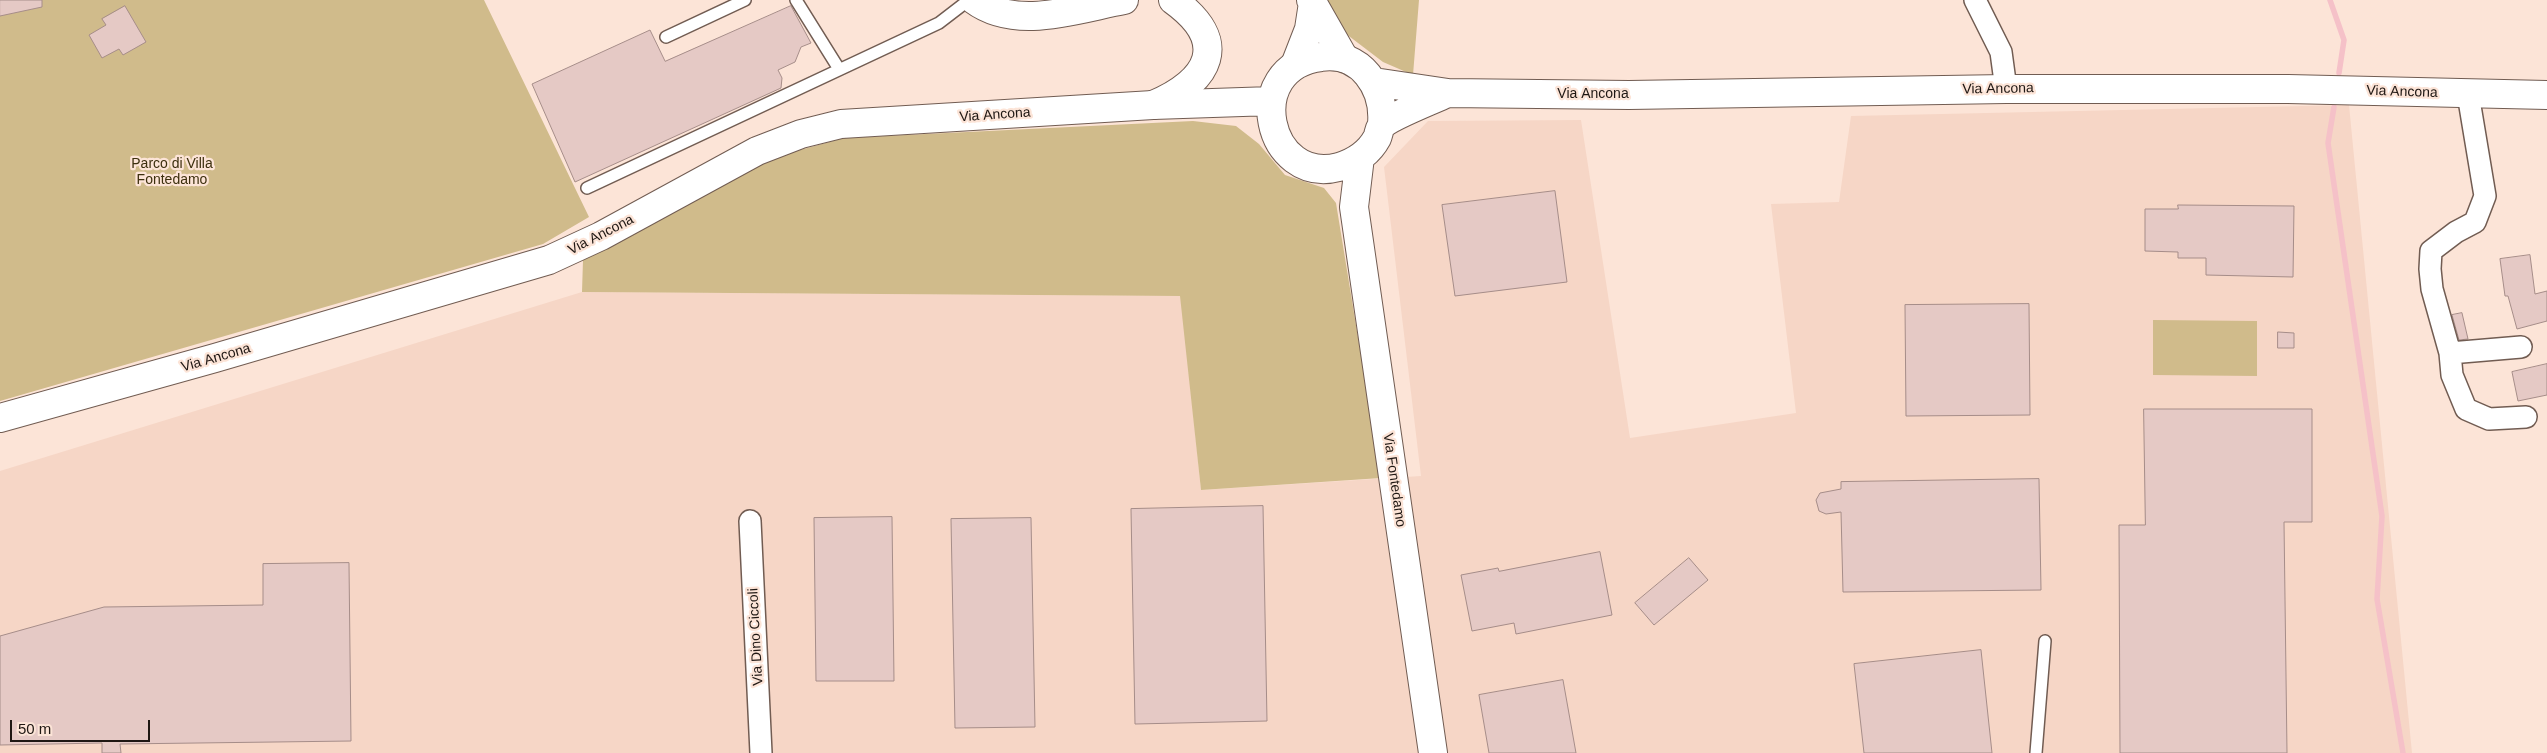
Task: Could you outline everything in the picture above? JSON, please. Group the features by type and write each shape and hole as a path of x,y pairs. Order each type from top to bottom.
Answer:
{"main road":[{"path":"974,0 986,10 1027,18 1124,0"},
{"path":"1153,105 1175,96 1191,84 1207,64 1207,46 1201,28 1185,8 1173,0"},
{"path":"1312,2 1344,58"},
{"path":"1295,65 1310,58 1327,56 1344,58 1366,72 1374,82 1383,110 1382,124 1377,137 1360,157 1336,168 1310,166 1287,151 1273,128 1272,101 1280,81 1295,65 1310,29 1312,2"},
{"name":"Via Ancona","path":"1374,82 1448,93 1629,95 2006,89 2288,89 2547,95"},
{"name":"Via Ancona","path":"1382,124 1448,93"},
{"name":"Via Ancona","path":"0,418 549,260 601,236 757,151 801,134 841,124 1153,105 1272,101"},
{"name":"Via Ancona","path":"1204,104 1273,128"},
{"name":"Via Fontedamo","path":"1360,157 1354,207 1427,747"},
{"path":"1323,168 1354,207"}],"street":[{"path":"1975,0 2001,52 2006,89"},
{"path":"2468,94 2485,196 2475,222 2456,232 2431,251 2432,289 2450,352 2452,376 2466,409 2489,419 2526,417"},
{"path":"2450,352 2521,347"},
{"name":"Via Dino Ciccoli","path":"750,521 761,753"}],"lane":[{"path":"666,36 745,0"},
{"path":"796,0 839,69"},
{"path":"587,188 939,23 970,0"},
{"path":"2036,753 2045,641"}],"shaded area":[{"path":"2349,105 2412,753 0,753 0,471 582,292 1181,296 1201,490 1421,476 1384,167 1428,121 1581,120 1630,438 1796,413 1771,204 1839,202 1851,116"}],"green space":[{"name":"Parco di Villa Fontedamo","path":"0,0 484,0 589,217 543,244 0,401"},
{"path":"1323,0 1419,0 1413,75 1383,62 1337,27"},
{"path":"1193,121 1236,126 1259,144 1285,175 1324,188 1336,203 1381,478 1201,490 1180,296 582,292 583,260 778,156 844,138"},
{"path":"2153,320 2257,321 2257,376 2153,375"}],"building":[{"path":"0,0 42,0 42,7 0,16"},
{"path":"125,6 146,42 123,55 119,49 102,58 89,35 106,25 102,19"},
{"path":"791,6 811,43 801,47 795,62 778,70 782,78 781,88 575,182 532,84 650,30 665,61"},
{"path":"1555,191 1567,282 1455,296 1442,205"},
{"path":"2178,205 2294,206 2293,277 2206,275 2206,258 2178,258 2178,252 2145,251 2145,209 2178,209"},
{"path":"2530,255 2535,294 2547,291 2547,321 2517,329 2508,296 2505,296 2500,259"},
{"path":"2029,304 2030,415 1906,416 1905,305"},
{"path":"2462,313 2468,339 2459,340 2452,315"},
{"path":"2278,332 2294,333 2294,348 2278,348"},
{"path":"2547,364 2547,395 2518,401 2512,372"},
{"path":"2144,409 2312,409 2312,522 2284,522 2287,753 2120,753 2119,525 2145,525"},
{"path":"2039,479 2041,590 1843,592 1841,512 1826,514 1819,511 1816,500 1820,493 1841,489 1841,482"},
{"path":"1263,506 1267,721 1135,724 1131,509"},
{"path":"892,517 894,681 816,681 814,518"},
{"path":"1031,518 1035,727 955,728 951,519"},
{"path":"1600,552 1612,615 1516,634 1514,623 1472,631 1461,575 1498,568 1499,571"},
{"path":"1689,558 1708,580 1654,625 1635,603"},
{"path":"349,563 351,741 120,744 121,753 102,753 102,743 0,745 0,636 104,607 263,605 263,564"},
{"path":"1981,650 1992,753 1864,753 1854,664"},
{"path":"1563,680 1576,753 1489,753 1479,695"}],"waterway":[{"path":"2330,0 2344,40 2339,73"},
{"path":"2334,107 2328,143 2382,516 2377,599 2403,753"}]}
